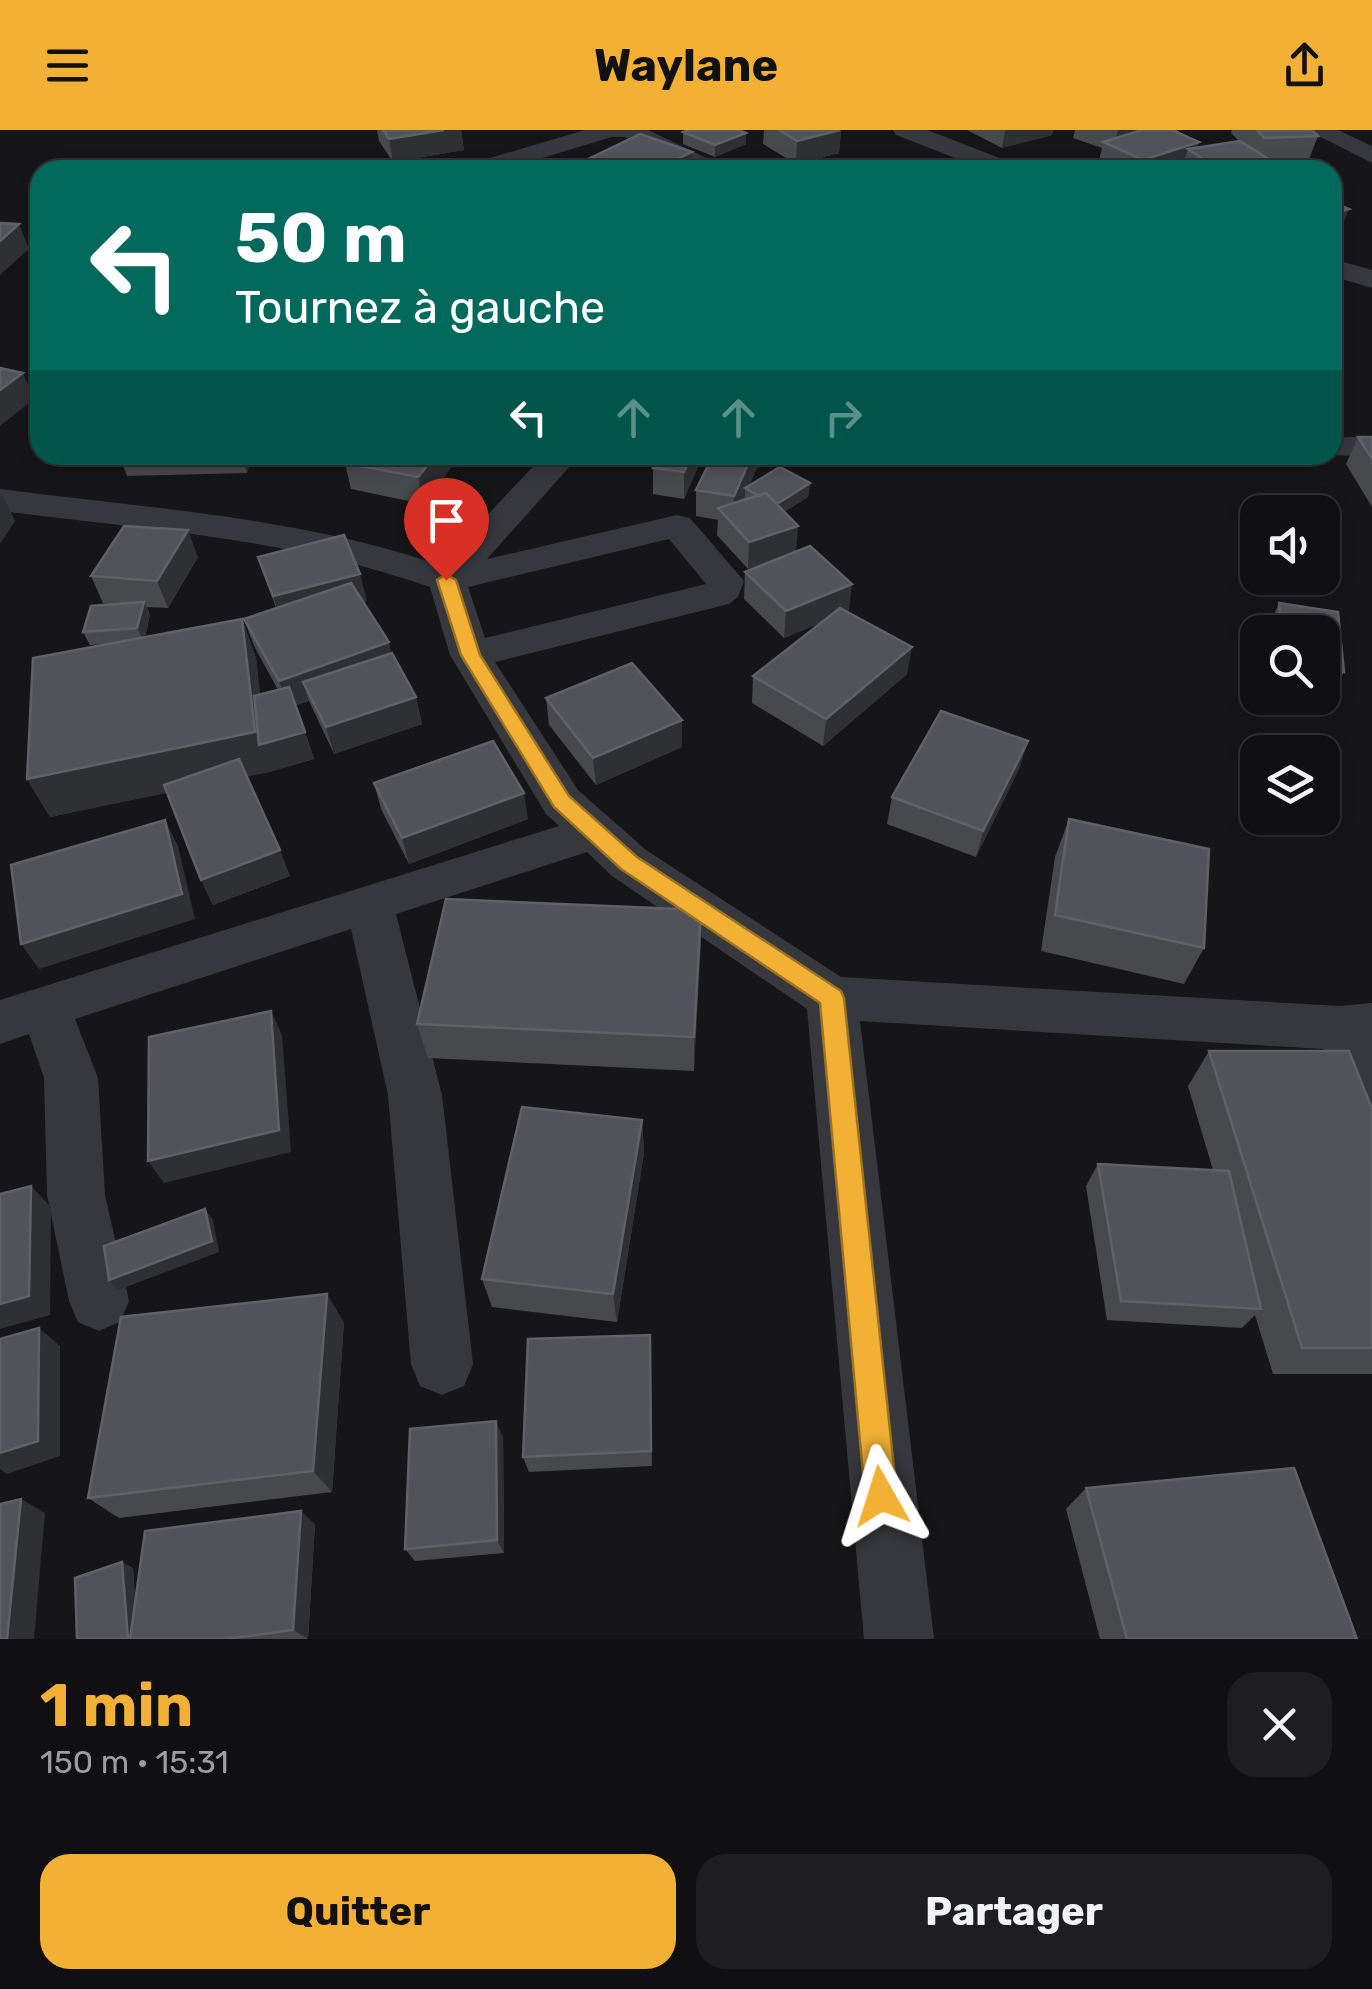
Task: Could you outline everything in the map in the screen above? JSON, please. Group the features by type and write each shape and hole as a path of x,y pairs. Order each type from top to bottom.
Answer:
{"street":[{"path":"509,160 610,130 628,130 691,160"},
{"path":"906,130 983,160"},
{"path":"1319,130 1372,156"},
{"path":"1342,271 1372,280"},
{"path":"1342,448 1372,446"},
{"path":"446,580 554,465"},
{"path":"0,500 233,530 375,555 446,580 667,526 685,530 725,581 724,589 715,595 470,655"},
{"path":"446,580 470,655 562,802 629,863 832,998 1357,1026 1372,1108"},
{"path":"99,1301 76,1195 71,1078 23,1016 592,833"},
{"path":"370,906 415,1095 442,1364"},
{"path":"832,998 892,1610 899,1639"}],"building":[{"path":"383,130 444,130 389,139"},
{"path":"779,130 840,130 797,141"},
{"path":"1142,130 1172,130 1199,142 1143,160 1103,142"},
{"path":"1257,130 1312,130 1318,136 1264,138"},
{"path":"683,132 746,133 715,145"},
{"path":"640,134 692,152 675,160 586,160"},
{"path":"1240,141 1270,160 1204,160 1188,149"},
{"path":"0,223 19,224 0,241"},
{"path":"0,368 23,373 0,390"},
{"path":"1358,437 1372,437 1372,459"},
{"path":"355,465 428,465 418,477"},
{"path":"654,465 687,465 684,472 653,468"},
{"path":"708,465 748,465 734,496 696,490"},
{"path":"780,467 810,483 777,504 766,493 759,496 745,488"},
{"path":"766,493 798,526 749,542 718,508"},
{"path":"124,526 188,530 157,581 91,576"},
{"path":"344,535 360,574 273,596 258,557"},
{"path":"810,546 852,584 786,611 745,572"},
{"path":"351,583 389,642 279,681 244,619"},
{"path":"144,602 137,628 83,632 91,606"},
{"path":"1279,603 1338,615 1280,615"},
{"path":"840,608 912,647 826,719 753,676"},
{"path":"242,619 255,732 27,779 33,658"},
{"path":"1340,632 1344,672 1340,671"},
{"path":"392,653 416,697 326,727 303,682"},
{"path":"632,663 682,720 593,758 546,698"},
{"path":"289,687 305,732 259,745 254,696"},
{"path":"941,711 1028,741 983,831 892,797"},
{"path":"493,741 524,793 402,838 374,783"},
{"path":"239,759 280,850 201,880 164,785"},
{"path":"1069,819 1209,849 1204,948 1055,915"},
{"path":"165,820 182,894 21,944 11,865"},
{"path":"446,899 701,910 694,1037 417,1024"},
{"path":"271,1011 279,1130 148,1161 149,1037"},
{"path":"1209,1051 1349,1051 1372,1109 1372,1348 1302,1348"},
{"path":"522,1107 642,1120 613,1294 482,1279"},
{"path":"1098,1164 1229,1171 1261,1309 1121,1301"},
{"path":"31,1186 29,1296 0,1304 0,1194"},
{"path":"205,1209 212,1241 109,1280 104,1246"},
{"path":"327,1294 313,1471 88,1498 121,1317"},
{"path":"39,1328 38,1441 0,1453 0,1339"},
{"path":"650,1335 651,1451 523,1457 528,1339"},
{"path":"496,1421 497,1540 405,1549 410,1429"},
{"path":"1294,1468 1357,1639 1127,1639 1086,1488"},
{"path":"21,1499 7,1639 0,1639 0,1504"},
{"path":"301,1511 293,1630 226,1639 130,1639 145,1531"},
{"path":"122,1562 128,1639 77,1639 75,1578"}],"route":[{"path":"446,580 470,655 562,802 629,863 832,998 881,1496"}]}
